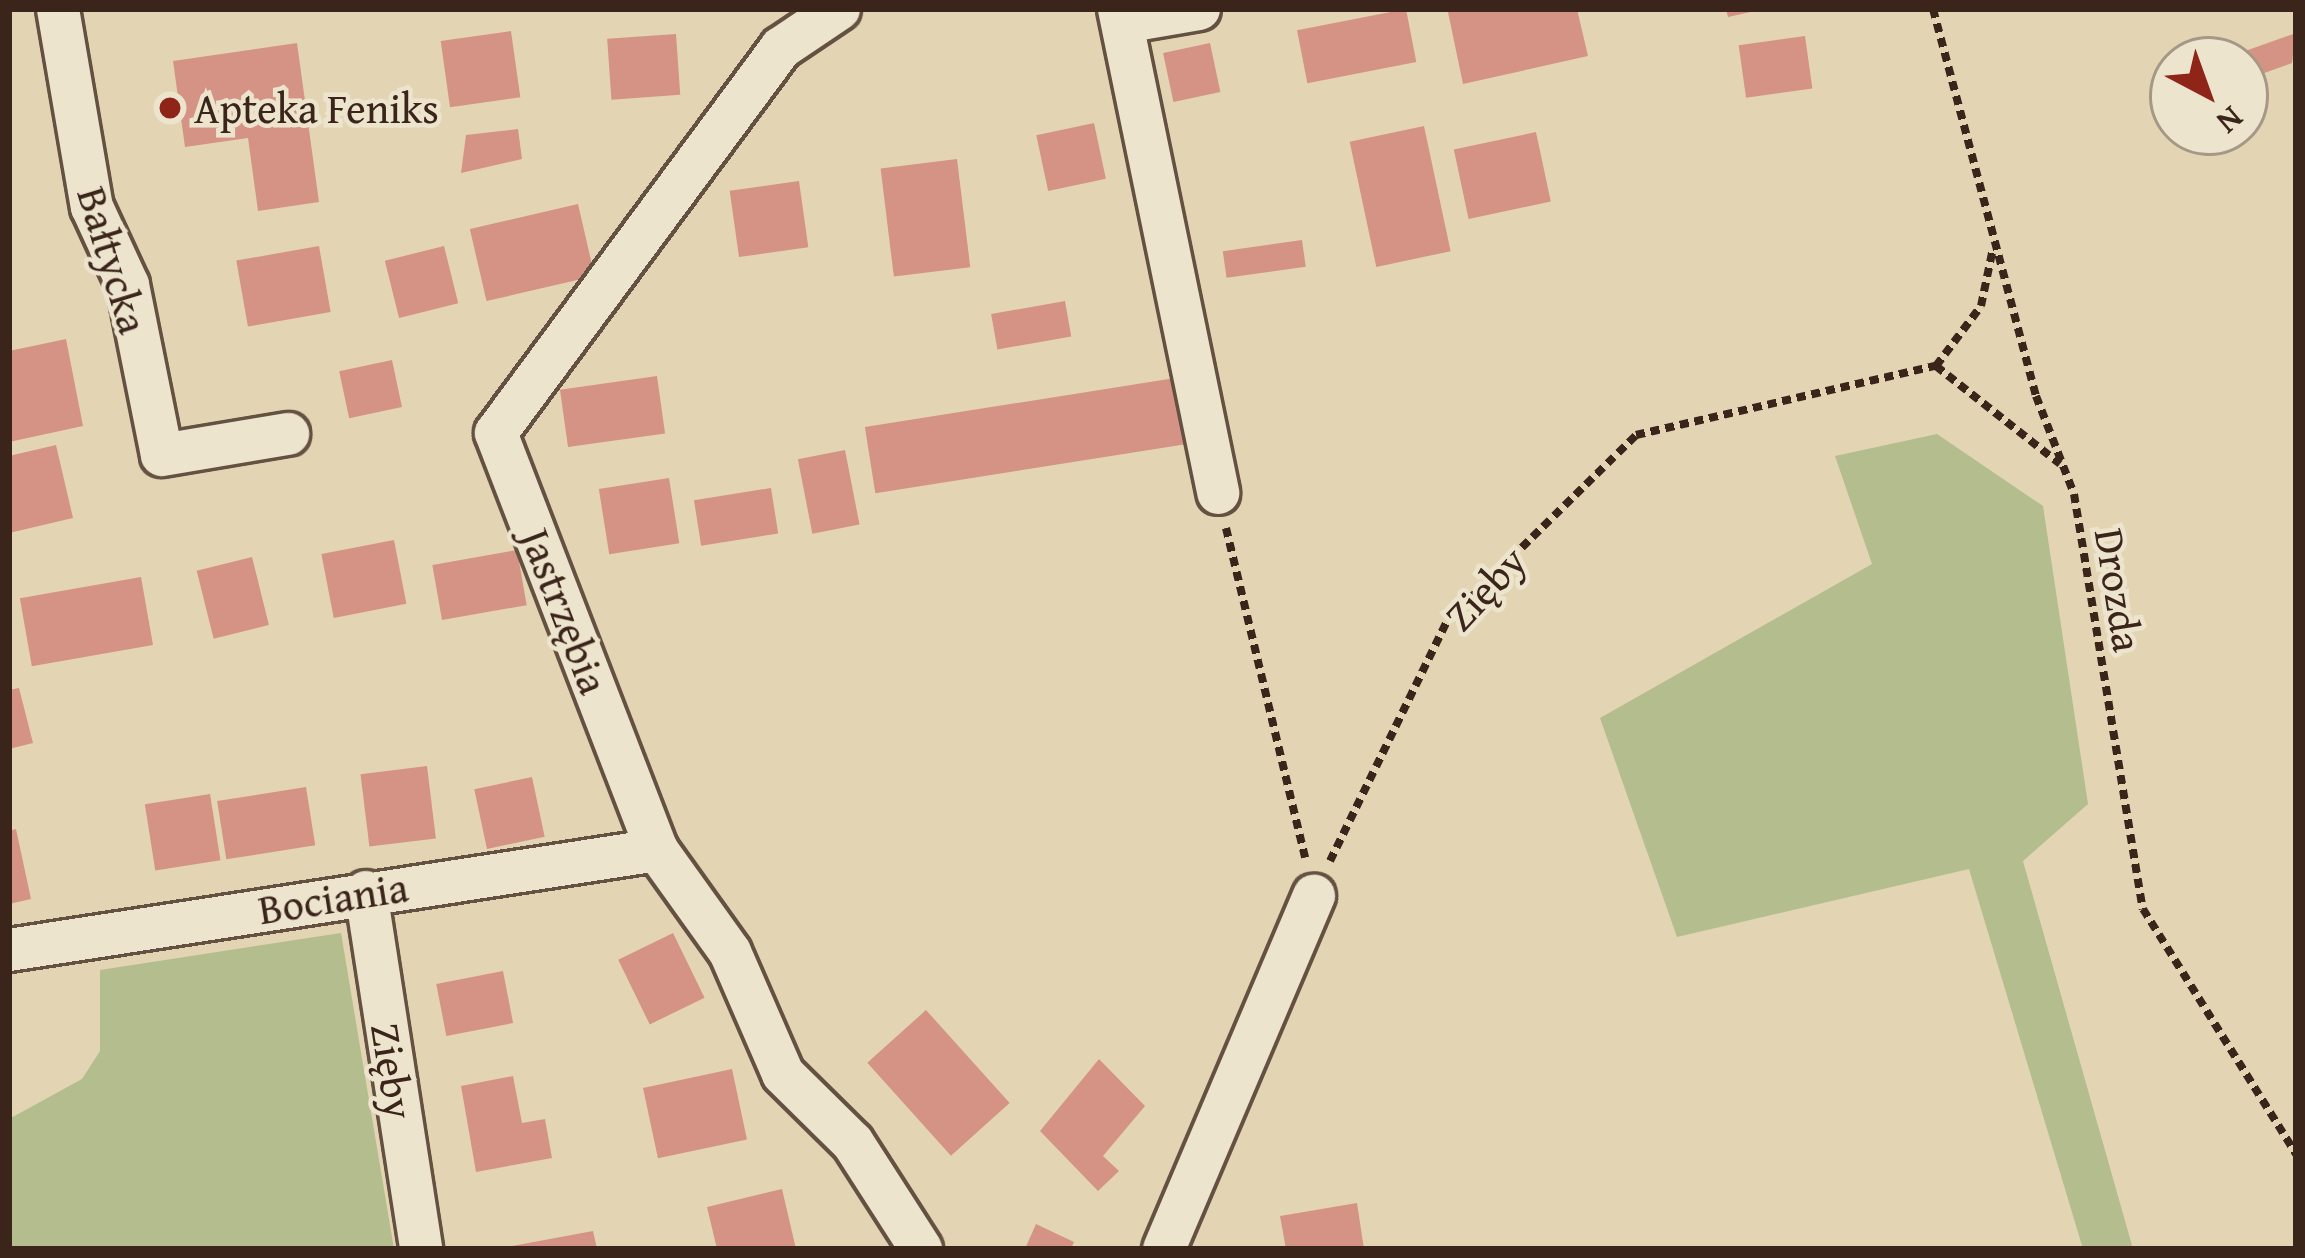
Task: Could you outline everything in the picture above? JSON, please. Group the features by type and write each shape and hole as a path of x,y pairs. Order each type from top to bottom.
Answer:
{"street":[{"name":"Bałtycka","path":"58,9 92,207 128,285 162,455 288,434"},
{"name":"Jastrzębia","path":"839,9 781,48 496,434 657,850 730,952 783,1074 853,1143 921,1249"},
{"path":"1198,9 1124,15 1218,494"},
{"name":"Bociania","path":"9,950 657,850"},
{"name":"Zięby","path":"366,892 421,1249"},
{"path":"1164,1249 1314,895"}],"path":[{"name":"Drozda","path":"1934,9 1994,238 2065,470 2143,909 2296,1154"},
{"path":"1994,238 1981,306 1936,366 2065,470"},
{"name":"Zięby","path":"1314,895 1447,621 1636,435 1936,366"},
{"path":"1218,494 1314,895"}],"green space":[{"path":"1937,434 2043,506 2088,804 2023,861 2133,1249 2083,1249 1969,869 1677,937 1600,718 1872,564 1835,456"},
{"path":"341,933 394,1249 9,1249 9,1119 82,1079 100,1051 100,970"}],"building":[{"path":"1406,9 1416,62 1307,83 1297,30"},
{"path":"1577,9 1588,56 1463,84 1448,12"},
{"path":"1726,9 1755,9 1755,11 1728,17"},
{"path":"511,31 520,97 450,107 441,41"},
{"path":"2296,33 2292,63 2269,71 2269,43"},
{"path":"676,34 680,95 611,100 607,39"},
{"path":"1805,36 1812,88 1746,98 1739,45"},
{"path":"297,43 319,202 258,211 248,138 185,147 173,61"},
{"path":"1210,43 1220,92 1173,102 1163,53"},
{"path":"1094,123 1106,179 1048,191 1036,135"},
{"path":"1424,126 1451,251 1376,267 1350,142"},
{"path":"518,129 522,159 461,173 466,135"},
{"path":"1536,132 1551,201 1469,219 1454,149"},
{"path":"957,159 970,267 894,277 881,168"},
{"path":"799,181 808,247 739,257 730,191"},
{"path":"578,204 595,276 486,301 470,229"},
{"path":"1302,240 1306,267 1227,278 1223,251"},
{"path":"319,246 331,312 248,327 236,261"},
{"path":"444,246 458,303 399,318 385,261"},
{"path":"1065,301 1071,336 997,349 991,314"},
{"path":"66,339 83,426 9,442 9,351"},
{"path":"392,360 402,407 349,418 339,371"},
{"path":"657,376 665,433 568,447 560,390"},
{"path":"1175,378 1185,444 875,493 865,427"},
{"path":"56,445 73,518 9,533 9,456"},
{"path":"845,450 860,525 812,534 798,459"},
{"path":"669,478 679,543 609,554 599,489"},
{"path":"771,488 778,533 701,546 694,500"},
{"path":"394,540 406,604 334,618 321,554"},
{"path":"517,550 527,605 442,620 432,565"},
{"path":"252,557 269,625 214,639 197,571"},
{"path":"141,577 153,645 32,666 20,598"},
{"path":"19,688 33,743 9,749 9,690"},
{"path":"427,766 436,838 369,847 360,774"},
{"path":"532,777 545,837 487,849 474,789"},
{"path":"306,787 315,845 226,859 217,801"},
{"path":"210,794 220,860 155,870 145,804"},
{"path":"16,829 31,899 9,904 9,831"},
{"path":"673,933 705,998 650,1024 618,960"},
{"path":"503,971 513,1023 446,1036 436,984"},
{"path":"926,1010 1010,1103 951,1156 867,1063"},
{"path":"1099,1059 1145,1106 1103,1156 1119,1171 1098,1191 1040,1131"},
{"path":"732,1069 747,1139 658,1158 643,1088"},
{"path":"513,1076 522,1123 545,1119 552,1158 476,1172 461,1086"},
{"path":"782,1189 796,1249 717,1249 707,1207"},
{"path":"1357,1203 1364,1249 1286,1249 1280,1216"},
{"path":"1036,1224 1074,1242 1071,1249 1025,1249"},
{"path":"593,1231 597,1249 507,1249 507,1247"}],"place":[{"name":"Apteka Feniks","path":"170,108"}]}
